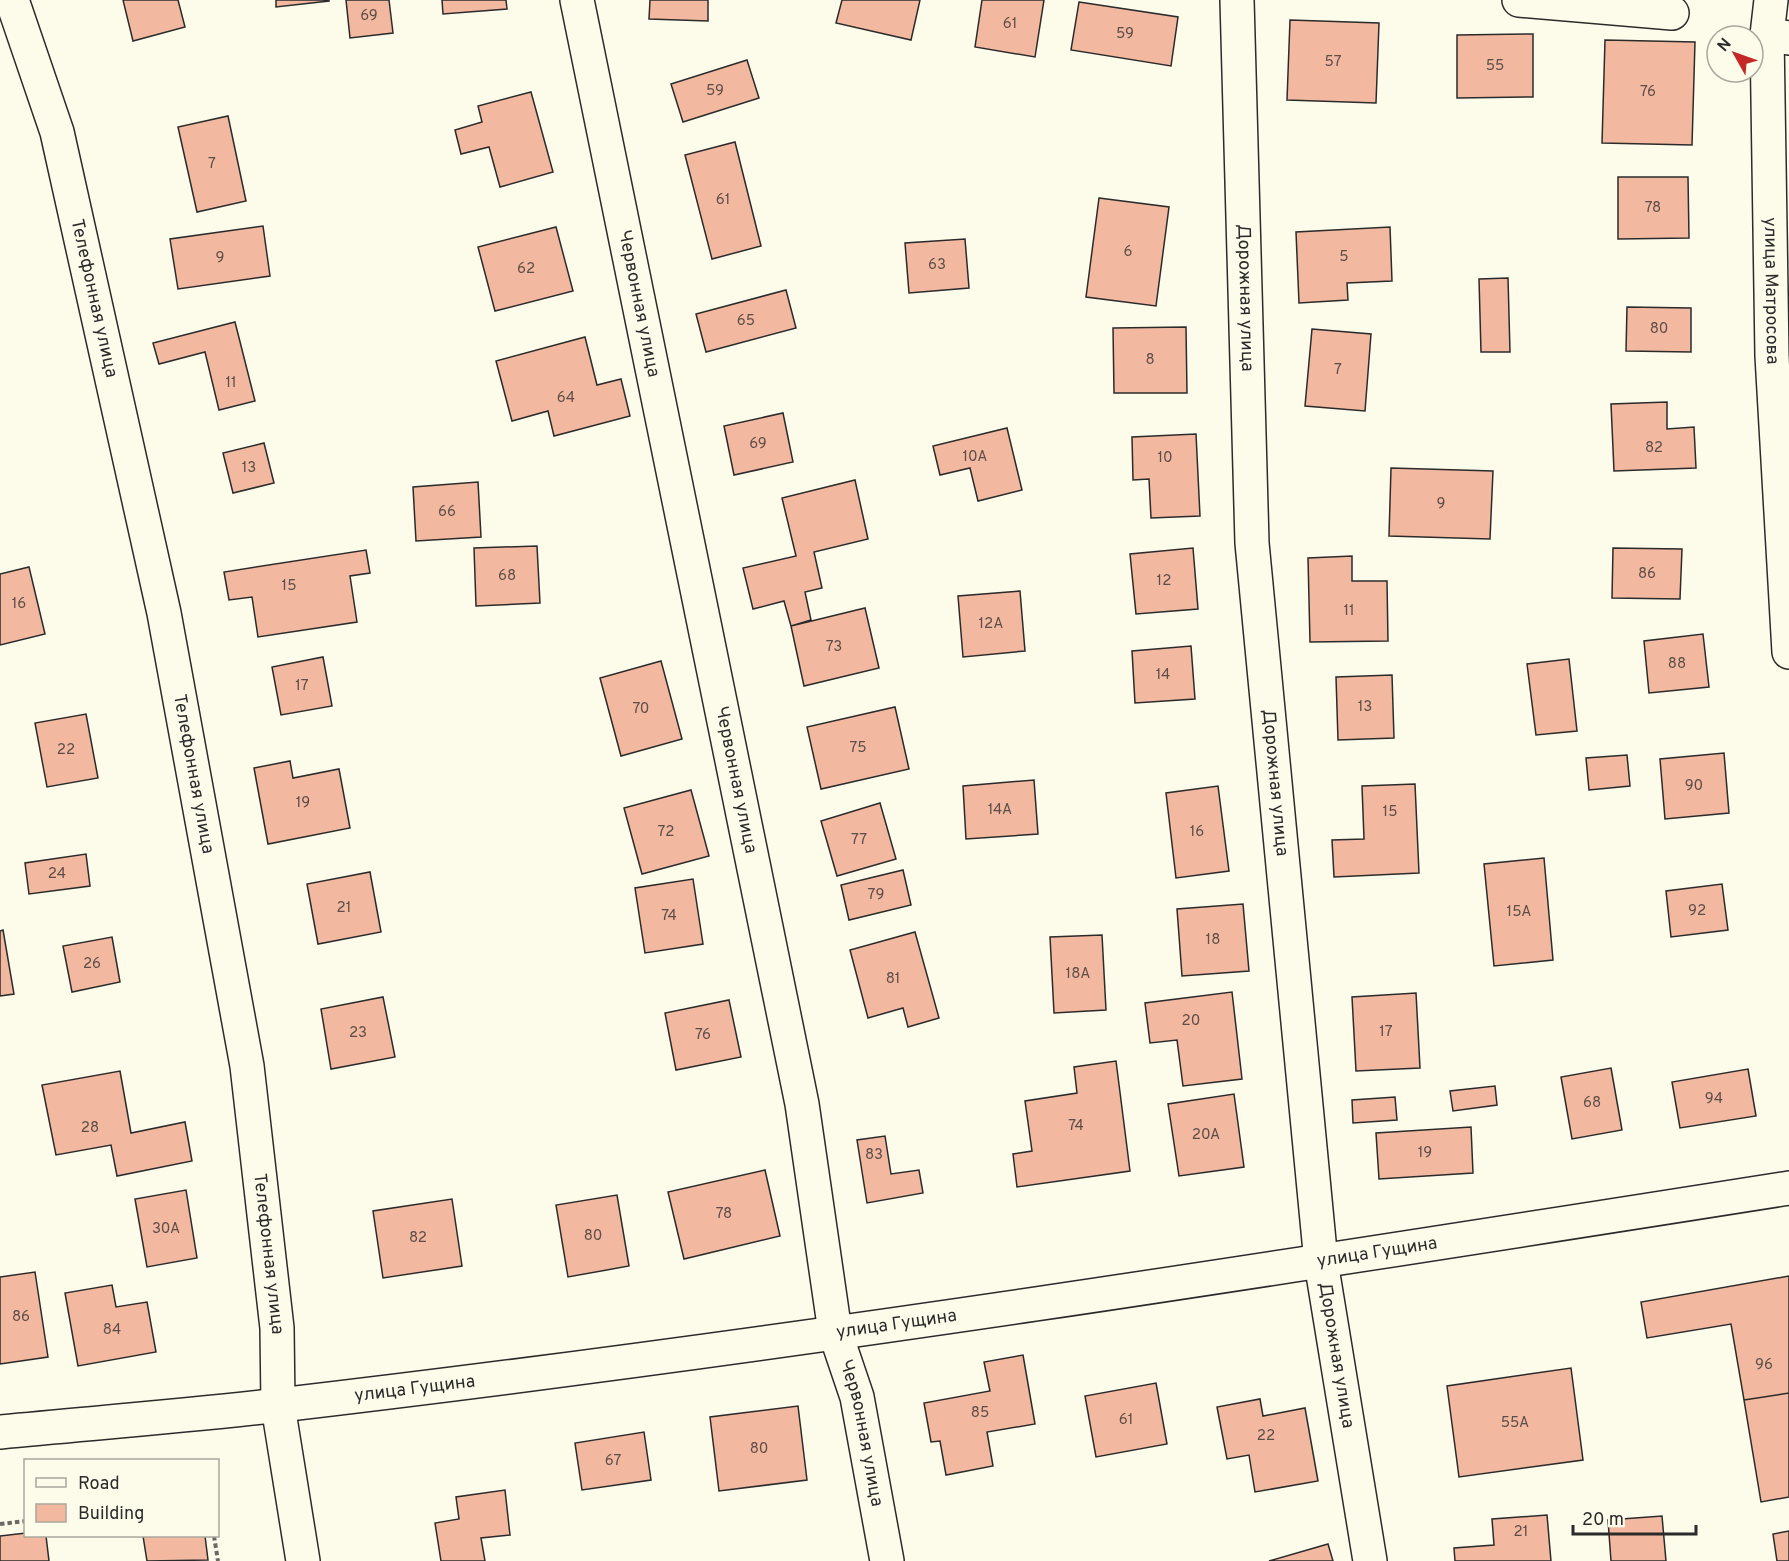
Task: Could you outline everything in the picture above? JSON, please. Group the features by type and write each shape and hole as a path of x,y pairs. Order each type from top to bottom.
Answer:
{"street":[{"name":"Телефонная улица","path":"12,0 57,132 164,613 247,1066 277,1328 278,1406 303,1561"},
{"name":"Червонная улица","path":"577,0 802,1104 835,1332 857,1397 887,1561"},
{"name":"Дорожная улица","path":"1237,0 1252,543 1321,1262 1370,1561"},
{"path":"1519,0 1672,14"},
{"name":"улица Матросова","path":"1771,0 1778,37 1772,356 1789,652"},
{"name":"улица Гущина","path":"0,1432 278,1406 835,1332 1321,1262 1789,1188"}],"path":[{"path":"0,1524 24,1521"},
{"path":"214,1537 218,1561"}],"building":[{"path":"123,0 178,0 185,27 133,41"},
{"path":"276,0 329,0 329,1 276,7"},
{"path":"346,0 389,0 393,33 350,38"},
{"path":"442,0 506,0 507,9 443,14"},
{"path":"650,0 708,0 708,21 649,19"},
{"path":"842,0 920,0 911,40 836,23"},
{"path":"982,0 1044,0 1035,57 975,47"},
{"path":"1079,2 1178,17 1171,66 1071,50"},
{"path":"1290,20 1379,23 1376,103 1287,100"},
{"path":"1533,34 1533,97 1457,98 1457,35"},
{"path":"1605,40 1695,42 1692,145 1602,143"},
{"path":"747,60 759,98 683,122 671,84"},
{"path":"531,92 553,172 500,187 489,147 461,154 455,130 482,122 478,106"},
{"path":"228,116 246,201 197,212 178,127"},
{"path":"735,142 761,246 712,259 685,155"},
{"path":"1618,177 1688,177 1689,238 1618,239"},
{"path":"1099,198 1169,207 1156,306 1086,297"},
{"path":"263,226 270,276 178,289 170,239"},
{"path":"556,227 573,291 495,311 478,247"},
{"path":"1390,227 1392,281 1347,283 1348,300 1299,303 1296,232"},
{"path":"965,239 969,288 909,293 905,243"},
{"path":"1508,278 1510,352 1481,352 1479,279"},
{"path":"786,290 796,328 706,352 696,314"},
{"path":"1627,307 1691,308 1691,352 1626,351"},
{"path":"235,322 255,401 219,410 205,352 159,364 153,343"},
{"path":"1186,327 1187,393 1114,393 1113,328"},
{"path":"1312,329 1371,334 1365,411 1305,406"},
{"path":"585,337 597,385 621,379 630,416 554,436 548,411 512,421 496,361"},
{"path":"1667,402 1667,429 1694,427 1696,468 1614,471 1611,404"},
{"path":"783,413 793,462 734,475 724,426"},
{"path":"1007,428 1022,490 978,501 970,468 940,475 933,446"},
{"path":"1196,434 1200,516 1151,518 1149,479 1133,480 1132,437"},
{"path":"264,443 274,483 233,493 223,453"},
{"path":"1391,468 1493,471 1490,539 1389,536"},
{"path":"855,480 868,539 814,552 822,588 805,592 811,620 791,626 784,601 753,609 743,568 796,556 782,498"},
{"path":"478,482 481,537 416,541 413,487"},
{"path":"537,546 540,603 476,606 474,548"},
{"path":"1193,548 1198,609 1136,614 1130,554"},
{"path":"1613,548 1682,549 1680,599 1612,598"},
{"path":"366,550 370,573 350,576 357,622 258,637 252,597 229,600 224,572"},
{"path":"1352,556 1352,581 1387,581 1388,641 1310,642 1308,558"},
{"path":"29,567 45,634 0,645 0,574"},
{"path":"1020,591 1025,651 963,657 958,596"},
{"path":"865,608 879,668 804,686 791,626"},
{"path":"1703,634 1709,687 1649,693 1644,641"},
{"path":"1191,646 1195,699 1135,703 1132,651"},
{"path":"323,657 332,706 281,715 272,667"},
{"path":"1569,659 1577,731 1536,735 1527,664"},
{"path":"661,661 682,739 621,756 600,678"},
{"path":"1392,675 1394,738 1338,740 1336,677"},
{"path":"895,707 909,769 821,789 807,727"},
{"path":"86,714 98,778 47,787 35,723"},
{"path":"1724,753 1729,813 1665,819 1660,759"},
{"path":"1627,755 1630,786 1589,790 1586,758"},
{"path":"290,761 293,778 339,769 350,828 268,844 254,768"},
{"path":"1034,780 1038,834 966,839 963,786"},
{"path":"1415,784 1419,873 1334,877 1332,840 1364,839 1362,786"},
{"path":"1218,786 1229,871 1176,878 1166,793"},
{"path":"691,790 709,856 642,874 624,808"},
{"path":"880,803 896,859 837,876 821,821"},
{"path":"86,854 90,886 29,894 25,863"},
{"path":"1544,858 1553,960 1494,966 1484,864"},
{"path":"903,870 911,905 849,920 841,885"},
{"path":"370,872 381,932 318,944 307,884"},
{"path":"693,879 703,944 645,953 635,888"},
{"path":"1722,884 1728,930 1671,937 1666,891"},
{"path":"1243,904 1249,971 1182,976 1177,909"},
{"path":"3,930 14,994 0,996 0,931"},
{"path":"915,932 939,1018 908,1027 903,1008 868,1018 850,950"},
{"path":"1102,935 1106,1010 1054,1013 1050,937"},
{"path":"112,937 120,982 72,992 63,946"},
{"path":"1232,992 1242,1079 1183,1086 1177,1040 1150,1043 1145,1003"},
{"path":"1416,993 1420,1068 1356,1071 1352,997"},
{"path":"383,997 395,1057 331,1069 321,1009"},
{"path":"729,1000 741,1057 676,1070 665,1013"},
{"path":"1116,1061 1130,1171 1017,1187 1013,1154 1032,1151 1025,1101 1077,1093 1074,1067"},
{"path":"1611,1068 1622,1130 1572,1139 1561,1077"},
{"path":"1748,1069 1756,1116 1680,1128 1672,1082"},
{"path":"120,1071 131,1133 185,1122 192,1161 117,1176 111,1145 56,1155 42,1085"},
{"path":"1495,1086 1497,1105 1453,1111 1450,1091"},
{"path":"1234,1094 1244,1167 1179,1176 1168,1104"},
{"path":"1395,1097 1397,1120 1353,1123 1352,1100"},
{"path":"1471,1127 1473,1173 1379,1179 1376,1133"},
{"path":"885,1136 891,1174 919,1170 923,1193 867,1203 857,1140"},
{"path":"765,1170 780,1236 684,1259 668,1192"},
{"path":"186,1190 197,1258 147,1267 135,1199"},
{"path":"617,1195 629,1266 568,1277 556,1205"},
{"path":"452,1199 462,1266 383,1278 373,1211"},
{"path":"35,1272 48,1357 0,1364 0,1277"},
{"path":"1789,1276 1789,1393 1744,1400 1731,1324 1647,1338 1641,1302"},
{"path":"112,1285 116,1307 147,1302 156,1352 78,1366 65,1293"},
{"path":"1023,1355 1035,1424 987,1432 993,1466 946,1475 940,1441 931,1442 924,1403 990,1391 984,1362"},
{"path":"1571,1368 1583,1460 1459,1477 1447,1386"},
{"path":"1156,1383 1167,1444 1096,1457 1085,1396"},
{"path":"1789,1393 1789,1497 1761,1502 1744,1400"},
{"path":"1260,1399 1263,1416 1305,1408 1318,1481 1255,1492 1249,1455 1227,1459 1217,1407"},
{"path":"798,1406 807,1480 719,1491 710,1417"},
{"path":"644,1432 651,1480 582,1490 575,1443"},
{"path":"505,1490 510,1535 481,1538 485,1561 441,1561 435,1523 459,1519 456,1497"},
{"path":"1547,1515 1551,1561 1455,1561 1454,1548 1494,1545 1492,1519"},
{"path":"1662,1516 1666,1561 1611,1561 1608,1520"},
{"path":"1789,1531 1789,1561 1777,1561 1773,1534"},
{"path":"24,1533 24,1537 46,1537 49,1561 0,1561 0,1536"},
{"path":"143,1537 205,1537 208,1560 147,1561"},
{"path":"1328,1544 1333,1561 1269,1561"}]}
